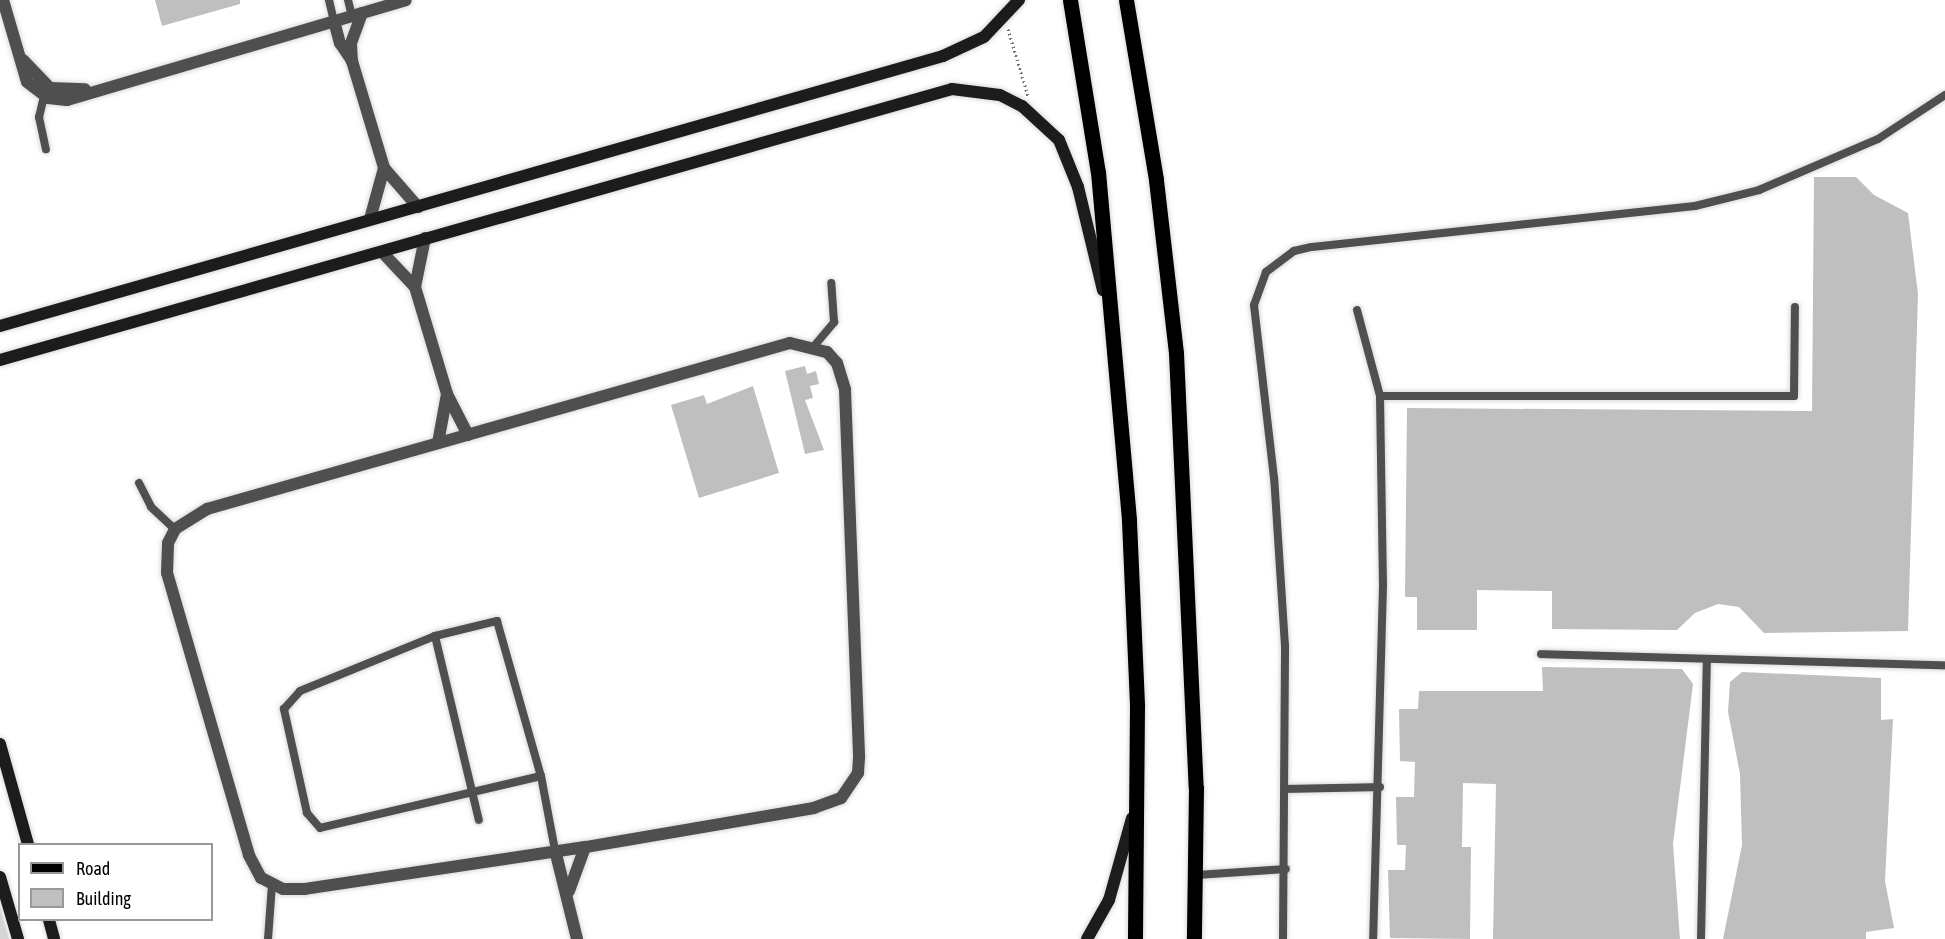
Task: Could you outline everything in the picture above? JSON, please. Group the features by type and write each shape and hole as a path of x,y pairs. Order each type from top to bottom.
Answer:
{"main road":[{"path":"1070,0 1098,172 1130,533 1137,800 1133,939"},
{"path":"1126,0 1156,180 1176,353 1187,526 1197,875 1194,939"}],"street":[{"path":"3,0 23,77 44,96 67,100 95,88 406,0"},
{"path":"0,326 943,56 984,37 1019,0"},
{"path":"357,14 351,44 352,60 384,168 418,207"},
{"path":"334,21 340,43 352,60"},
{"path":"18,51 35,78 50,88 95,88"},
{"path":"0,360 382,252 425,237 928,93 976,90 1022,106 1059,140 1071,163 1114,336"},
{"path":"369,219 384,168"},
{"path":"415,287 425,237"},
{"path":"382,252 415,287 447,394 468,435"},
{"path":"778,345 814,345 837,363 845,390 856,574 858,773 841,798 828,805 585,847 305,889 272,885 249,855 167,573 166,550 175,529 195,513 468,435 778,345"},
{"path":"438,443 447,394"},
{"path":"0,744 28,843"},
{"path":"1087,939 1109,900 1137,800"},
{"path":"569,891 585,847"},
{"path":"555,850 569,891 577,939"},
{"path":"0,877 18,939"},
{"path":"49,921 54,939"}],"lane":[{"path":"329,0 334,21"},
{"path":"348,0 357,14"},
{"path":"1283,939 1288,789 1281,562 1254,305 1266,272 1294,251 1312,247 1695,206 1759,190 1878,139 1945,95"},
{"path":"44,96 39,117 46,149"},
{"path":"814,345 834,322 831,284"},
{"path":"1380,396 1794,396 1795,307"},
{"path":"1357,310 1380,396 1380,787 1373,939"},
{"path":"139,483 151,507 175,529"},
{"path":"541,776 473,794 320,828 307,813 285,725 284,709 293,695 435,636 485,620 500,624 541,776 555,850"},
{"path":"435,636 479,820"},
{"path":"1541,654 1945,665"},
{"path":"1701,939 1707,660"},
{"path":"1288,789 1380,787"},
{"path":"1197,875 1286,869"},
{"path":"268,939 272,885"}],"path":[{"path":"1000,22 1014,34 1030,92 1022,106"}],"shaded area":[{"path":"0,906 9,939 0,939"}],"building":[{"path":"155,0 240,0 240,4 162,26"},
{"path":"1814,177 1856,177 1874,195 1908,213 1918,294 1908,631 1764,633 1739,607 1718,604 1695,613 1677,630 1552,629 1552,591 1477,590 1477,630 1417,630 1417,597 1405,597 1407,408 1812,411"},
{"path":"805,366 807,374 816,371 819,384 810,386 813,398 805,400 824,450 805,454 785,371"},
{"path":"753,386 779,473 699,498 671,405 704,395 707,404"},
{"path":"1542,667 1682,669 1693,684 1673,844 1680,939 1493,939 1496,784 1463,783 1462,847 1471,847 1470,939 1390,938 1388,870 1405,870 1406,845 1397,845 1396,797 1414,797 1415,762 1400,761 1399,709 1418,709 1419,691 1543,691"},
{"path":"1742,672 1881,678 1881,720 1893,719 1885,881 1894,928 1866,932 1866,939 1723,939 1742,845 1740,774 1728,712 1730,682"}]}
